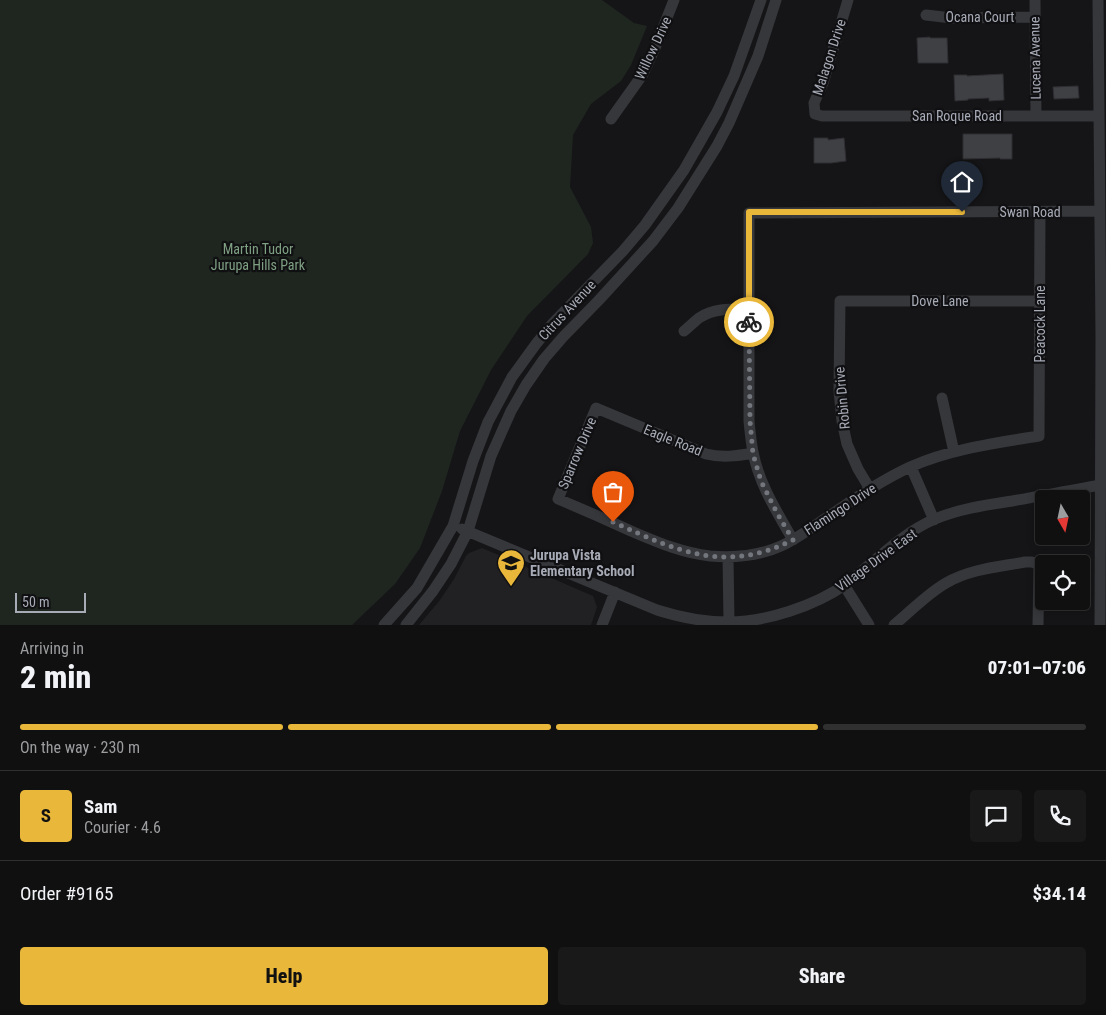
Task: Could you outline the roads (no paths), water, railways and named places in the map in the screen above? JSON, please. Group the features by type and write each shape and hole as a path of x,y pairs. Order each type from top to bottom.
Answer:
{"street":[{"name":"Willow Drive","path":"611,119 643,74 674,0"},
{"name":"Citrus Avenue","path":"384,625 417,588 453,526 473,461 488,422 512,377 553,323 645,225 684,170 717,112 734,76 761,0"},
{"name":"Citrus Avenue","path":"406,625 433,592 451,564 468,531 491,456 511,411 526,385 544,359 563,337 653,241 692,188 717,146 730,123 758,56 776,0"},
{"name":"Malagon Drive","path":"815,114 814,102 823,83 848,0"},
{"name":"Lucena Avenue","path":"1035,0 1036,116"},
{"path":"1098,0 1103,485 1100,625"},
{"name":"Ocana Court","path":"926,15 952,18 1035,17"},
{"name":"San Roque Road","path":"815,114 822,116 1099,116"},
{"name":"Swan Road","path":"749,309 749,212 1100,211"},
{"name":"Peacock Lane","path":"1039,436 1040,212"},
{"name":"Dove Lane","path":"840,301 1040,301"},
{"name":"Robin Drive","path":"840,301 839,391 842,421 847,444 870,489"},
{"path":"684,331 699,318 710,313 723,310 749,309 750,421 753,454 761,481 793,540"},
{"path":"942,398 954,452"},
{"name":"Eagle Road","path":"596,408 706,454 714,456 753,454"},
{"name":"Sparrow Drive","path":"558,499 596,408"},
{"name":"Flamingo Drive","path":"558,499 659,543 680,550 700,555 746,556 767,551 793,540 889,477 931,458 994,443 1039,436"},
{"path":"911,467 934,520"},
{"name":"Village Drive East","path":"453,526 645,606 672,615 714,622 729,622 766,617 818,600 844,585 896,542 934,520 976,507 1103,485"},
{"path":"728,557 729,622"},
{"path":"894,625 936,590 957,578 979,570 1025,562 1039,564 1038,625"},
{"path":"844,585 870,625"},
{"path":"602,625 614,592"}],"place":[{"name":"Jurupa Vista Elementary School","path":"511,587"}],"park label":[{"name":"Martin Tudor Jurupa Hills Park","path":"258,258"}]}
